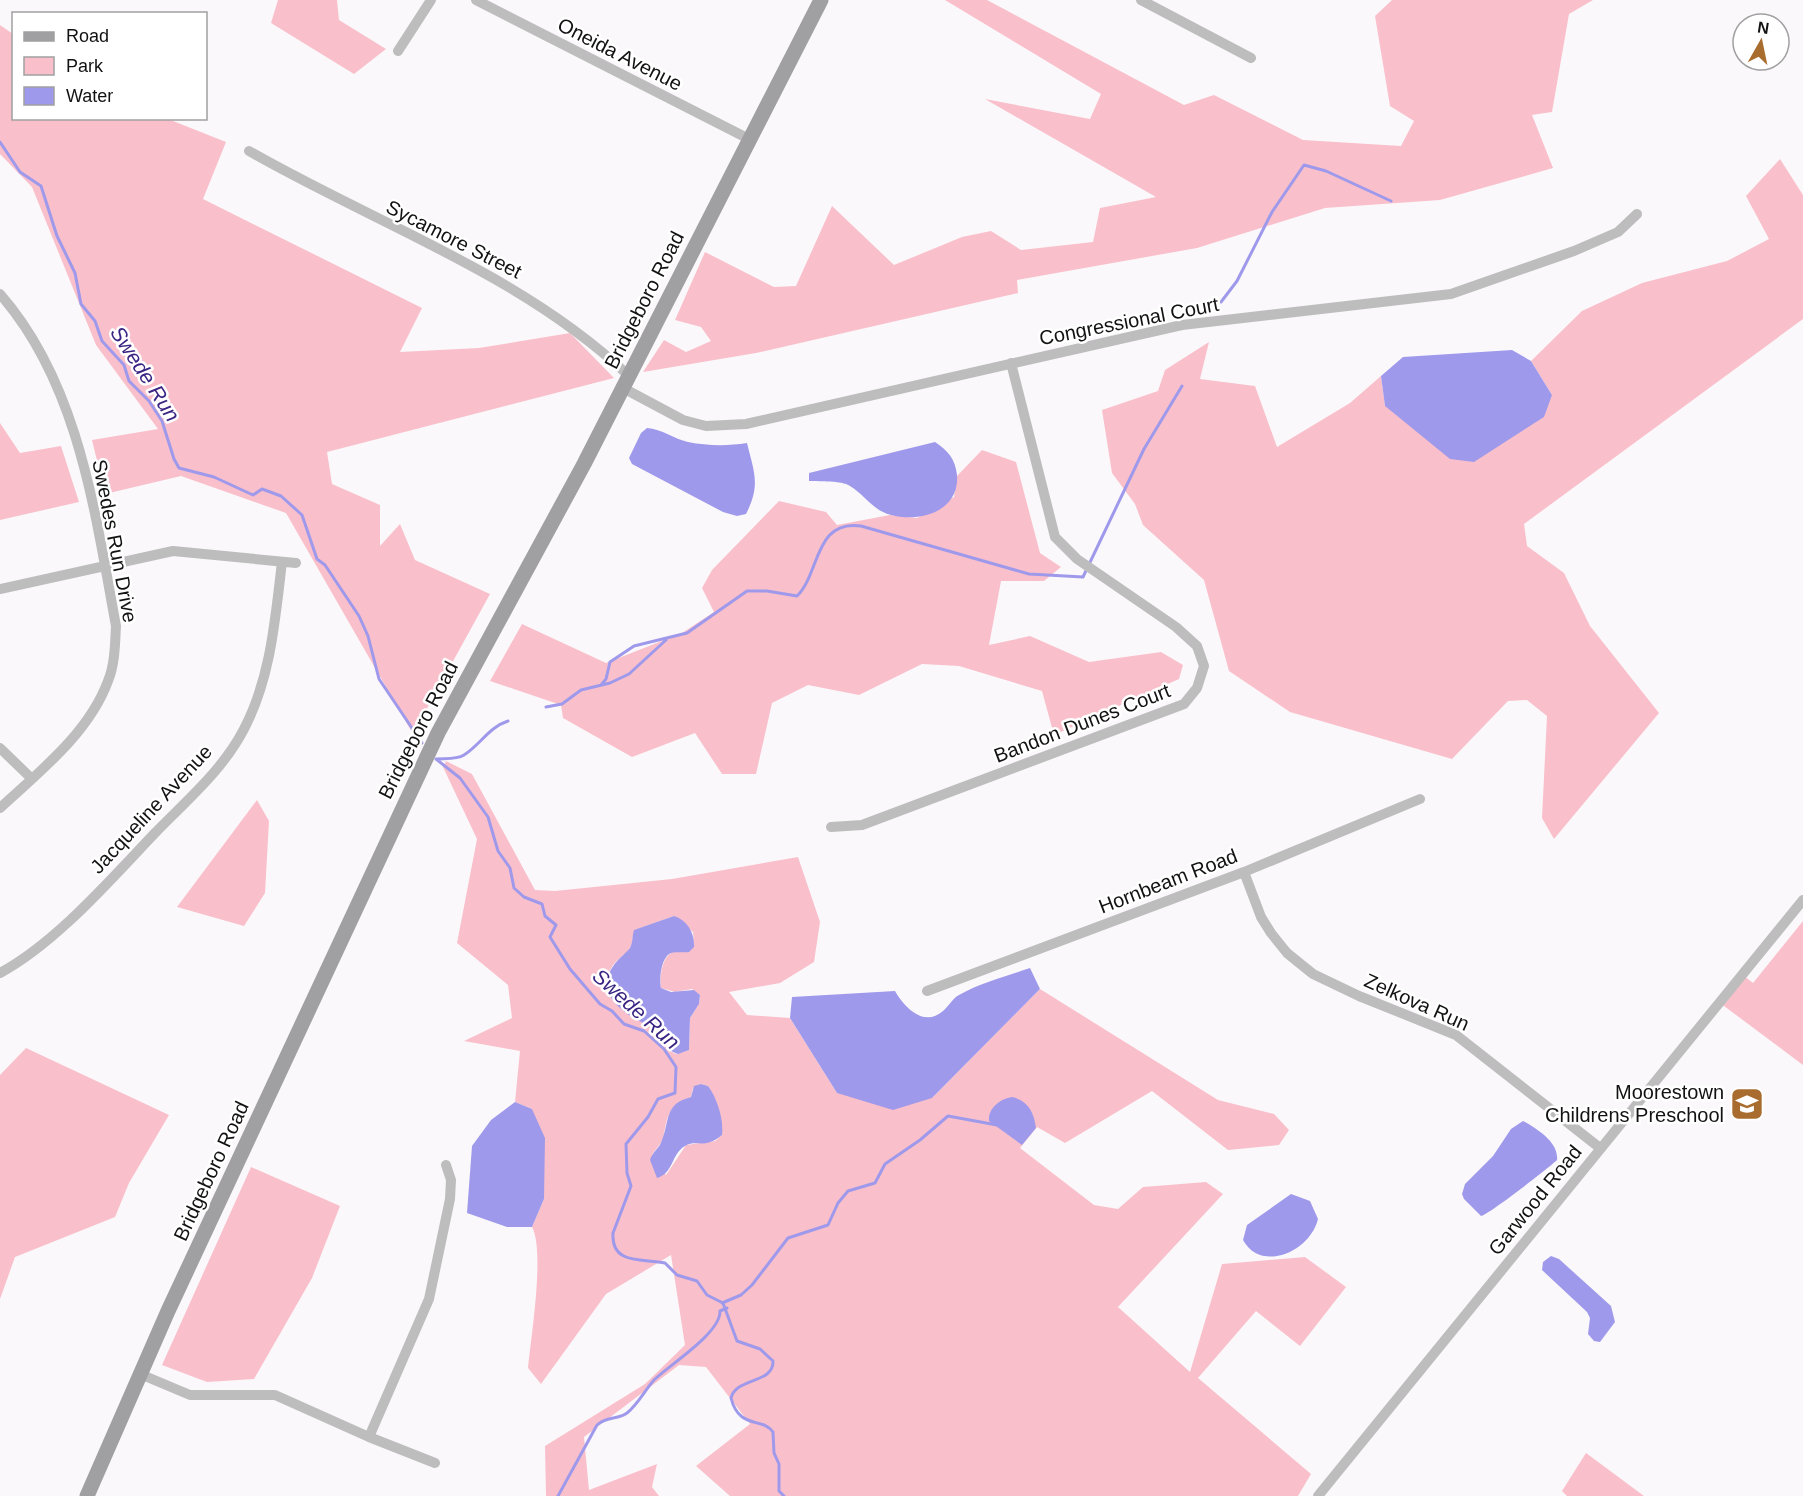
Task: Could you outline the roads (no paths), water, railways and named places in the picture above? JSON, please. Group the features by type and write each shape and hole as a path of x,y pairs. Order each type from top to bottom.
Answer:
{"main road":[{"name":"Bridgeboro Road","path":"87,1496 140,1374 438,733 626,382 821,0"}],"street":[{"path":"398,51 431,0"},
{"name":"Oneida Avenue","path":"476,0 749,139"},
{"path":"1141,0 1251,58"},
{"name":"Sycamore Street","path":"249,151 518,292 578,330 626,382"},
{"name":"Congressional Court","path":"626,382 683,420 706,426 746,424 1182,325 1451,294 1574,251 1618,232 1637,214"},
{"name":"Swedes Run Drive","path":"0,294 12,308 45,365 73,425 116,626 114,660 108,681 94,710 81,728 32,779 0,808"},
{"name":"Bandon Dunes Court","path":"831,827 862,825 1185,704 1197,688 1204,666 1197,646 1176,627 1077,559 1054,537 1011,363"},
{"path":"0,589 173,551 296,562"},
{"name":"Jacqueline Avenue","path":"0,973 24,960 99,891 217,770 243,731 262,688 273,643 282,562"},
{"path":"0,748 32,779"},
{"name":"Hornbeam Road","path":"927,991 1244,872 1420,799"},
{"name":"Zelkova Run","path":"1244,872 1261,917 1271,933 1294,959 1313,974 1359,996 1456,1035 1600,1148"},
{"name":"Garwood Road","path":"1318,1496 1803,900"},
{"path":"369,1437 429,1299 450,1199 451,1180 446,1165"},
{"path":"140,1374 190,1395 275,1395 369,1437 435,1462"}],"water":[{"path":"1512,350 1531,361 1552,395 1544,417 1474,462 1450,459 1385,406 1381,376 1403,357"},
{"path":"647,428 695,443 733,445 747,443 755,486 746,514 737,516 723,512 632,464 629,458 641,433"},
{"path":"935,442 953,459 957,475 952,498 936,512 914,517 891,515 879,510 846,484 809,481 809,473"},
{"path":"674,916 689,928 694,947 689,952 669,954 666,957 661,970 661,988 671,992 694,990 700,995 699,1004 690,1018 689,1050 678,1054 667,1046 658,1031 624,1012 610,995 607,986 608,976 614,965 632,944 634,930"},
{"path":"1030,968 1040,989 932,1098 893,1110 837,1093 790,1018 792,997 895,991 915,1013 929,1017 936,1016 957,996 985,983"},
{"path":"701,1084 708,1086 717,1103 722,1122 722,1135 710,1142 693,1143 680,1149 667,1172 657,1178 650,1160 661,1143 669,1114 676,1104 691,1097 694,1086"},
{"path":"1012,1097 1027,1105 1035,1123 1036,1128 1022,1145 989,1121 990,1112 996,1105"},
{"path":"515,1102 532,1109 545,1138 544,1199 532,1227 507,1227 467,1213 472,1146 491,1120"},
{"path":"1523,1121 1551,1142 1557,1153 1557,1160 1532,1181 1481,1216 1464,1199 1462,1194 1465,1184 1493,1156 1511,1129"},
{"path":"1291,1194 1310,1201 1318,1219 1313,1231 1296,1249 1284,1254 1273,1257 1251,1250 1243,1240 1247,1225"},
{"path":"1551,1256 1559,1259 1611,1306 1615,1322 1600,1342 1594,1341 1588,1334 1590,1318 1587,1312 1542,1270 1543,1262"}],"waterway":[{"name":"Swede Run","path":"0,142 20,172 41,186 57,236 75,273 81,304 95,321 102,341 124,365 129,381 149,401 162,421 179,468 214,477 253,495 262,489 281,496 302,515 317,559 325,565 359,616 368,636 379,679 422,743"},
{"path":"1221,302 1237,281 1272,212 1304,165 1326,171 1391,201"},
{"path":"601,685 606,679 610,662 634,646 687,633 747,591 767,591 797,596 810,575 826,539 834,531 846,526 861,526 1029,574 1083,577 1144,449 1182,386"},
{"path":"546,707 562,704 581,690 610,683 629,674 666,640"},
{"path":"436,759 461,757 495,727 508,721"},
{"name":"Swede Run","path":"436,759 460,778 488,817 498,851 510,868 514,888 524,897 542,904 545,916 556,925 550,937 570,969 600,1004 612,1011 624,1024 644,1031 664,1049 676,1067 675,1093 658,1099 648,1117 626,1144 627,1173 631,1186 613,1233 614,1244 623,1256 665,1263 677,1275 697,1281 707,1295 723,1303 737,1341 760,1349 773,1361 768,1374 740,1387 734,1391 731,1398 740,1415 773,1432 774,1453 779,1464 779,1491 784,1496"},
{"path":"722,1303 741,1295 752,1285 788,1238 828,1225 838,1203 848,1191 875,1183 885,1164 920,1140 948,1116 997,1125"},
{"path":"558,1496 597,1425 604,1420 627,1413 654,1380 704,1339 718,1320 720,1311 727,1308"}],"place":[{"name":"Moorestown Childrens Preschool","path":"1747,1104"}]}
